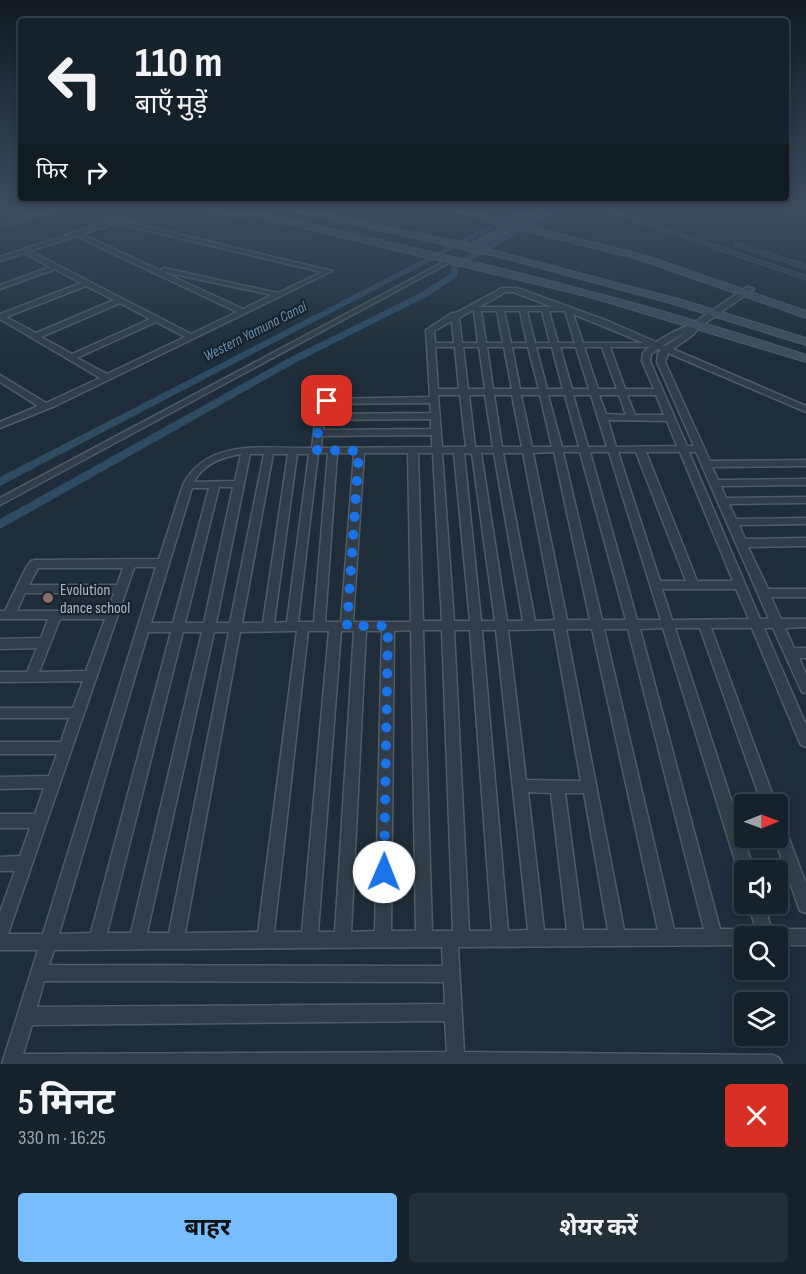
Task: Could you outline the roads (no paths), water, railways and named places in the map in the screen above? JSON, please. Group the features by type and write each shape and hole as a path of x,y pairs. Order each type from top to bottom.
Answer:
{"main road":[{"path":"454,259 697,325 806,359"},
{"path":"518,259 715,313 806,342"},
{"path":"646,259 806,309"},
{"path":"748,290 806,315"}],"street":[{"path":"40,259 191,337"},
{"path":"129,259 243,312"},
{"path":"0,425 107,378 329,270 279,259"},
{"path":"0,502 454,259"},
{"path":"144,266 281,295"},
{"path":"0,287 56,267"},
{"path":"1,316 87,283"},
{"path":"456,1062 452,974 456,939 448,626 430,330 466,309 505,290 511,290 568,309 806,409"},
{"path":"748,290 697,325 691,332 645,357 806,741"},
{"path":"36,336 120,300"},
{"path":"466,309 568,309"},
{"path":"477,309 498,451 530,625"},
{"path":"500,309 618,938"},
{"path":"522,309 558,451 668,938"},
{"path":"545,309 633,625 714,937"},
{"path":"568,309 743,860"},
{"path":"455,315 464,392 502,626 537,938"},
{"path":"1,316 107,378"},
{"path":"72,357 156,319"},
{"path":"430,345 662,347"},
{"path":"605,345 631,417"},
{"path":"662,347 661,362 805,684"},
{"path":"0,378 45,407"},
{"path":"265,940 321,404 327,401 434,396 464,392 658,392"},
{"path":"320,417 435,416"},
{"path":"603,417 669,418"},
{"path":"318,433 436,432"},
{"path":"700,449 246,451 216,457 194,473 163,563 11,1063 773,1064"},
{"path":"176,940 269,450"},
{"path":"268,627 293,450"},
{"path":"319,627 333,450"},
{"path":"640,450 693,585"},
{"path":"137,941 209,627 246,451"},
{"path":"343,939 348,626 359,451"},
{"path":"413,451 424,939"},
{"path":"459,451 476,626 501,938"},
{"path":"706,464 806,463"},
{"path":"715,483 806,482"},
{"path":"97,941 215,484"},
{"path":"188,485 239,484"},
{"path":"723,501 806,500"},
{"path":"732,522 806,521"},
{"path":"741,543 806,542"},
{"path":"4,615 31,568 38,564 163,563"},
{"path":"0,935 4,911 25,863 129,566 132,564"},
{"path":"657,585 740,585"},
{"path":"21,589 121,589"},
{"path":"764,593 806,592"},
{"path":"4,615 112,615"},
{"path":"31,676 56,615"},
{"path":"143,628 806,623"},
{"path":"704,624 765,794"},
{"path":"309,940 348,626"},
{"path":"383,939 388,626"},
{"path":"0,644 44,643"},
{"path":"791,654 806,653"},
{"path":"0,677 90,676"},
{"path":"0,713 77,713"},
{"path":"0,748 65,748"},
{"path":"0,783 53,782"},
{"path":"520,786 589,787"},
{"path":"557,786 576,938"},
{"path":"0,822 40,821"},
{"path":"785,848 806,905"},
{"path":"0,864 25,863"},
{"path":"0,942 734,937"},
{"path":"788,937 806,937"},
{"path":"39,973 452,974"},
{"path":"26,1016 454,1012"}],"lane":[{"path":"751,259 806,278"},
{"path":"781,259 806,267"}],"waterway":[{"name":"Western Yamuna Canal","path":"0,482 430,259"},
{"path":"0,525 291,361 425,294 454,275 454,267 469,259"}],"place":[{"name":"Evolution dance school","path":"48,598"}]}
